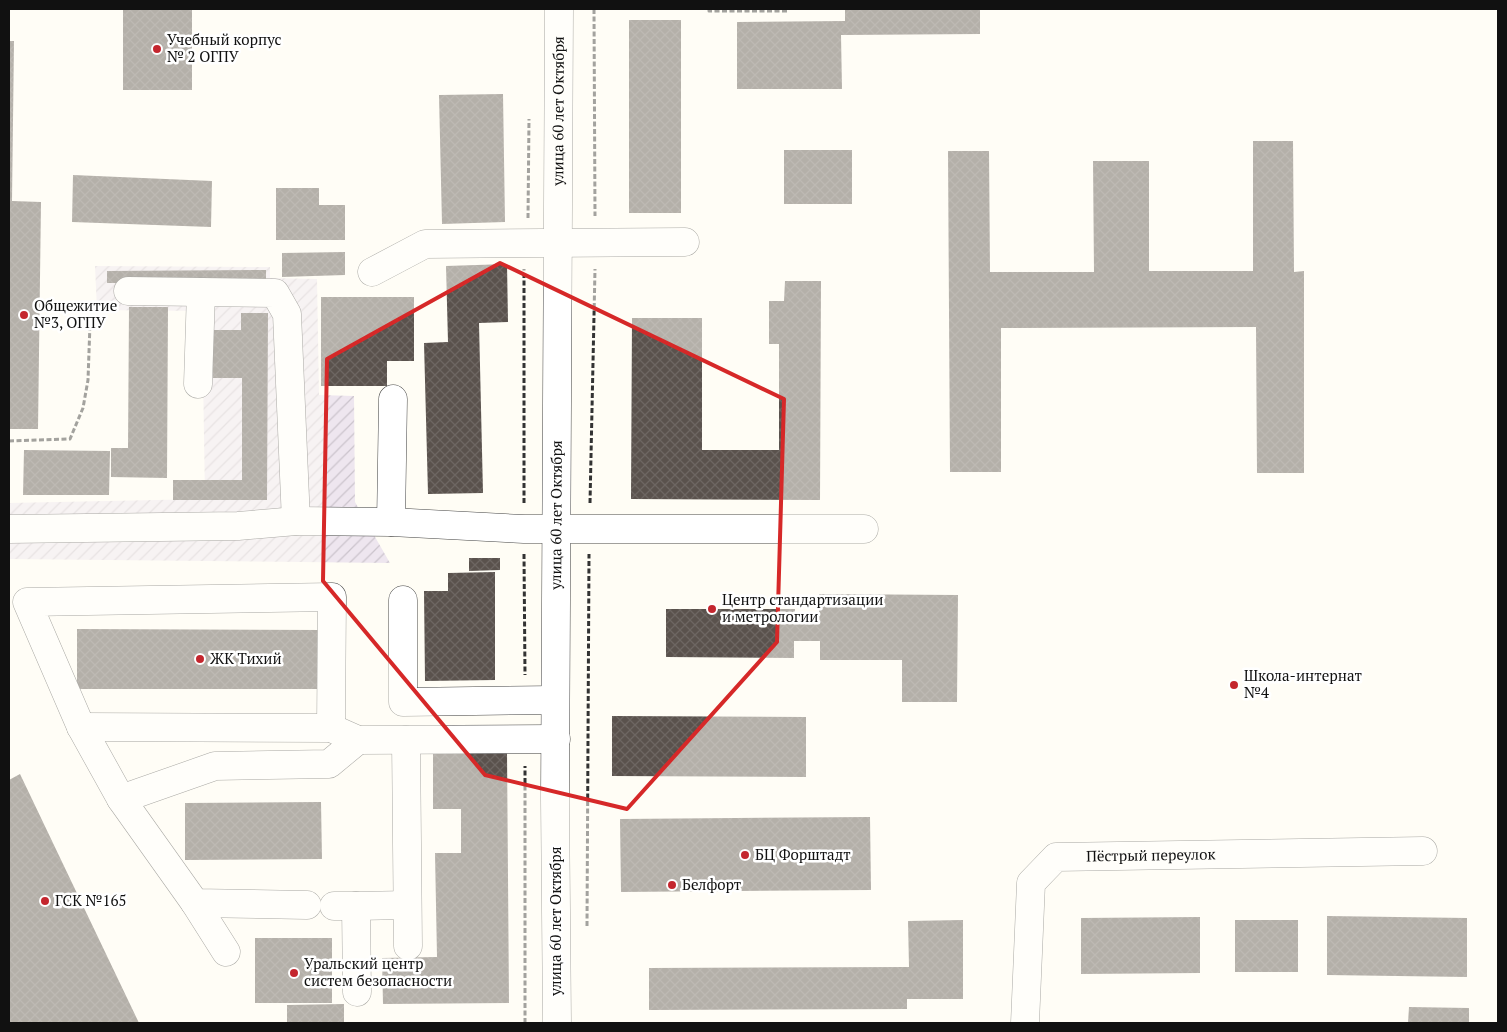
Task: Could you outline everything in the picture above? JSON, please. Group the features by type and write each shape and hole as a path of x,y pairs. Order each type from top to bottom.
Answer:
{"street":[{"name":"улица 60 лет Октября","path":"557,1023 556,528 559,9"},
{"path":"372,272 425,244 684,242"},
{"path":"128,291 275,293 287,314 296,521"},
{"path":"198,384 201,292"},
{"path":"391,522 393,400"},
{"path":"9,529 238,526 296,521 391,522 524,529 864,529"},
{"path":"226,952 195,903 121,799 82,727 28,602 332,597 331,728"},
{"path":"403,600 403,702 556,700"},
{"path":"82,727 331,728 358,740 556,739"},
{"path":"121,799 215,766 329,764 358,740"},
{"path":"406,740 408,946"},
{"name":"Пёстрый переулок","path":"1025,1023 1031,883 1056,857 1423,851"},
{"path":"195,903 307,905"},
{"path":"358,992 345,906 407,906"}],"path":[{"path":"587,926 588,569 595,242 594,9"},
{"path":"709,9 787,10"},
{"path":"9,441 70,440 83,408 88,380 90,324"}],"highlighted area":[{"path":"500,263 784,399 777,642 627,809 485,775 323,581 327,359"}],"shaded area":[{"path":"95,266 270,267 270,278 317,279 319,395 354,396 355,502 390,563 9,559 9,503 205,499 202,311 97,310"}],"building":[{"name":"Учебный корпус № 2 ОГПУ","path":"123,9 192,9 192,90 123,90"},
{"path":"845,9 980,9 980,34 841,35 842,89 737,89 737,22 845,21"},
{"path":"629,20 681,20 681,213 629,213"},
{"name":"Общежитие №3, ОГПУ","path":"9,41 14,41 12,201 41,202 38,429 9,429"},
{"path":"503,94 505,222 442,224 439,95"},
{"path":"1253,141 1293,141 1294,272 1304,271 1304,473 1257,473 1256,327 1001,328 1001,472 950,472 948,151 989,151 990,272 1094,272 1093,161 1149,161 1149,271 1253,271"},
{"path":"784,150 852,150 852,204 784,204"},
{"path":"73,175 212,181 211,227 72,222"},
{"path":"276,188 319,188 319,205 345,205 345,240 276,240"},
{"path":"345,252 345,275 282,277 282,253"},
{"path":"507,264 508,322 479,323 483,493 428,494 424,343 448,342 446,266"},
{"path":"266,270 266,283 107,283 107,271"},
{"path":"785,281 821,281 820,500 631,499 632,318 702,318 702,450 779,450 779,344 769,344 769,301 784,301"},
{"path":"321,297 414,297 414,361 387,361 387,386 321,386"},
{"path":"129,307 168,307 167,478 111,477 111,448 128,448"},
{"path":"241,313 268,313 267,500 173,500 173,480 242,480 242,378 213,378 213,330 241,330"},
{"path":"24,450 110,451 109,495 23,495"},
{"path":"469,558 500,558 500,570 469,571"},
{"path":"495,572 495,680 425,681 424,591 448,591 448,573"},
{"path":"819,594 958,595 957,702 902,702 902,660 820,660 820,641 794,641 794,658 666,657 666,609 795,609 794,623 819,623"},
{"name":"ЖК Тихий","path":"77,629 322,630 322,689 77,689"},
{"path":"612,716 806,717 806,777 612,776"},
{"path":"507,752 509,1003 383,1004 382,958 437,957 435,853 461,853 461,809 433,809 433,753"},
{"name":"ГСК №165","path":"20,774 139,1023 9,1023 9,780"},
{"path":"321,802 322,859 185,860 185,803"},
{"name":"БЦ Форштадт","path":"870,817 871,890 621,892 620,819"},
{"path":"1327,916 1467,918 1467,977 1327,975"},
{"path":"1200,917 1200,973 1081,974 1081,918"},
{"path":"963,920 963,999 907,999 907,1009 649,1010 649,968 909,967 908,921"},
{"path":"1235,920 1298,920 1298,972 1235,972"},
{"path":"255,938 332,938 332,1003 255,1003"},
{"path":"344,1004 344,1023 287,1023 287,1005"},
{"path":"1409,1007 1469,1008 1469,1023 1408,1023"}],"place":[{"name":"Учебный корпус № 2 ОГПУ","path":"157,49"},
{"name":"Общежитие №3, ОГПУ","path":"24,315"},
{"name":"Центр стандартизации и метрологии","path":"712,609"},
{"name":"ЖК Тихий","path":"200,659"},
{"name":"Школа-интернат №4","path":"1234,685"},
{"name":"БЦ Форштадт","path":"745,855"},
{"name":"Белфорт","path":"672,885"},
{"name":"ГСК №165","path":"45,901"},
{"name":"Уральский центр систем безопасности","path":"294,973"}]}
